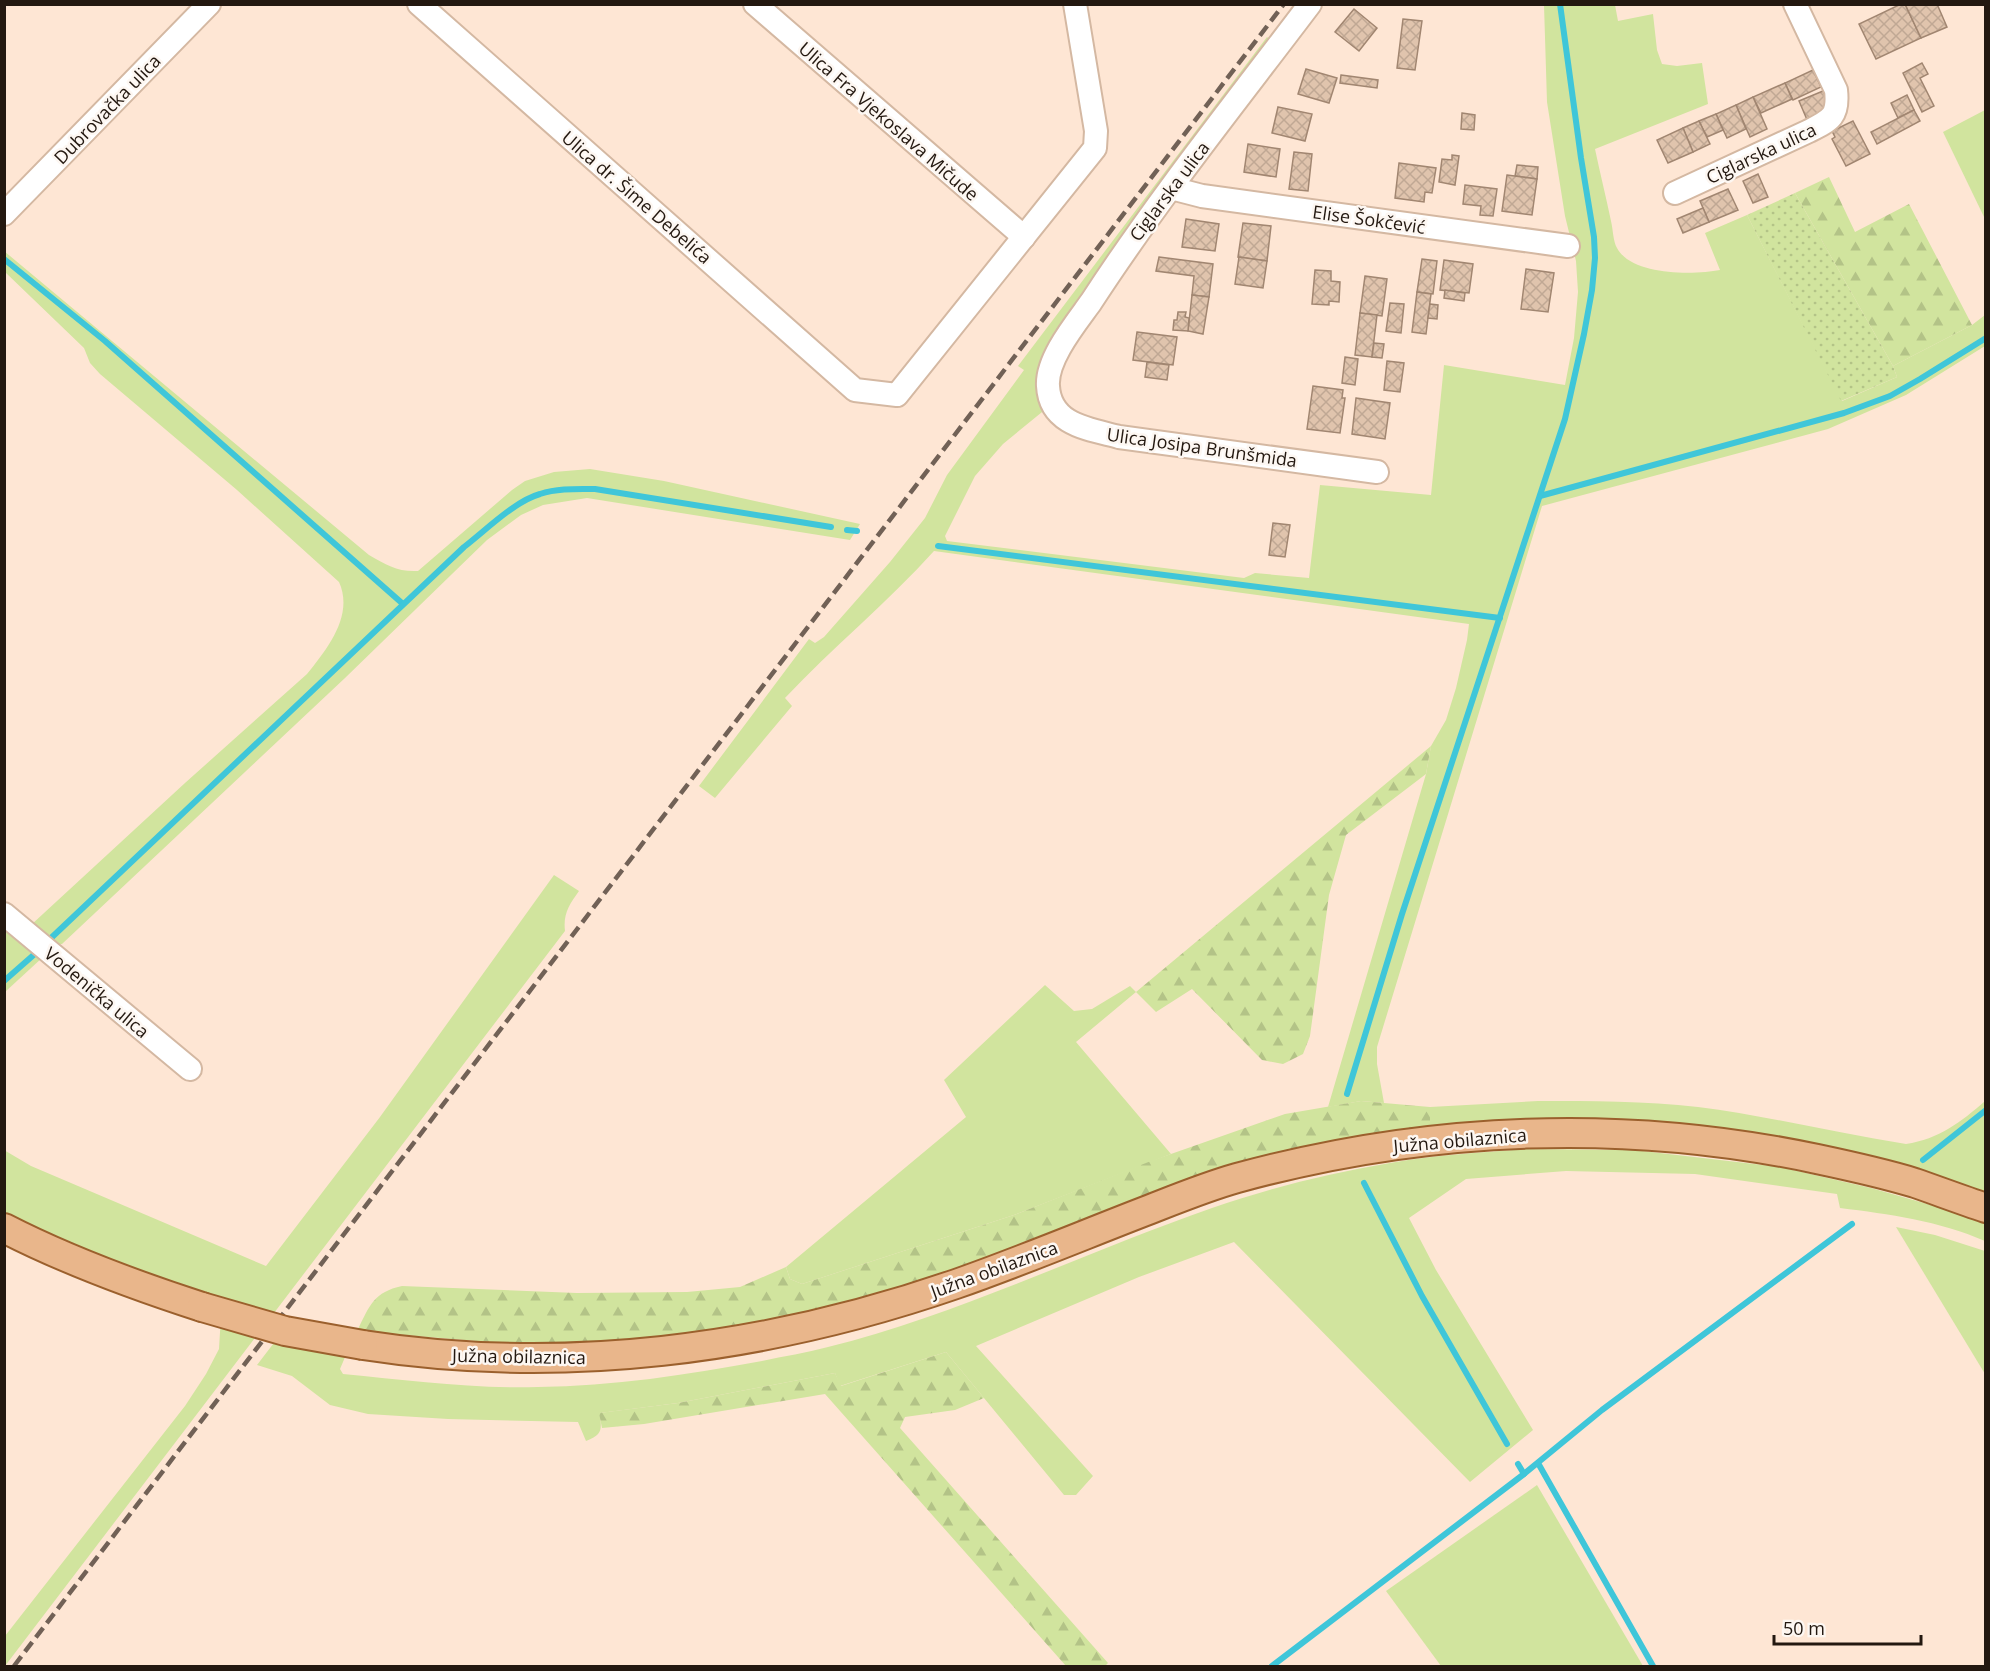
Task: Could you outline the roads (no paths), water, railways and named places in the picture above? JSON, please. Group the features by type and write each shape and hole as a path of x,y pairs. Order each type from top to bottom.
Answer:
{"main road":[{"name":"Južna obilaznica","path":"4,1228 36,1245 99,1272 202,1307 285,1331 413,1353 483,1358 547,1359 655,1352 775,1335 866,1314 958,1283 1236,1178 1392,1145 1514,1133 1573,1132 1696,1138 1776,1150 1912,1182 1986,1208"}],"street":[{"name":"Dubrovačka ulica","path":"4,214 209,4"},
{"name":"Ulica dr. Šime Debelića","path":"419,4 855,390 897,394 1024,237"},
{"name":"Ulica Fra Vjekoslava Mičude","path":"755,4 1024,237"},
{"path":"1024,237 1095,148 1096,130 1075,4"},
{"name":"Ciglarska ulica","path":"1048,388 1048,374 1069,335 1123,252 1310,4"},
{"name":"Ciglarska ulica","path":"1675,193 1826,122 1835,113 1838,104 1836,90 1795,4"},
{"name":"Elise Šokčević","path":"1171,188 1202,196 1568,246"},
{"name":"Ulica Josipa Brunšmida","path":"1048,388 1056,409 1065,420 1082,428 1119,437 1377,472"},
{"name":"Vodenička ulica","path":"4,914 190,1069"}],"waterway":[{"path":"1347,1094 1402,914 1565,419 1584,334 1592,290 1594,237 1560,4"},
{"path":"4,259 105,341 403,604"},
{"path":"1540,496 1844,413 1890,396 1986,338"},
{"path":"50,939 464,547 511,509 530,498 568,489 595,489 831,527"},
{"path":"847,530 857,531"},
{"path":"938,546 1500,618"},
{"path":"4,981 37,952"},
{"path":"1923,1160 1986,1110"},
{"path":"1364,1183 1422,1296 1507,1444"},
{"path":"1272,1666 1524,1474 1602,1410 1852,1224"},
{"path":"1538,1463 1653,1666"},
{"path":"1518,1464 1524,1474"}],"railway":[{"path":"14,1666 1284,4"}]}
